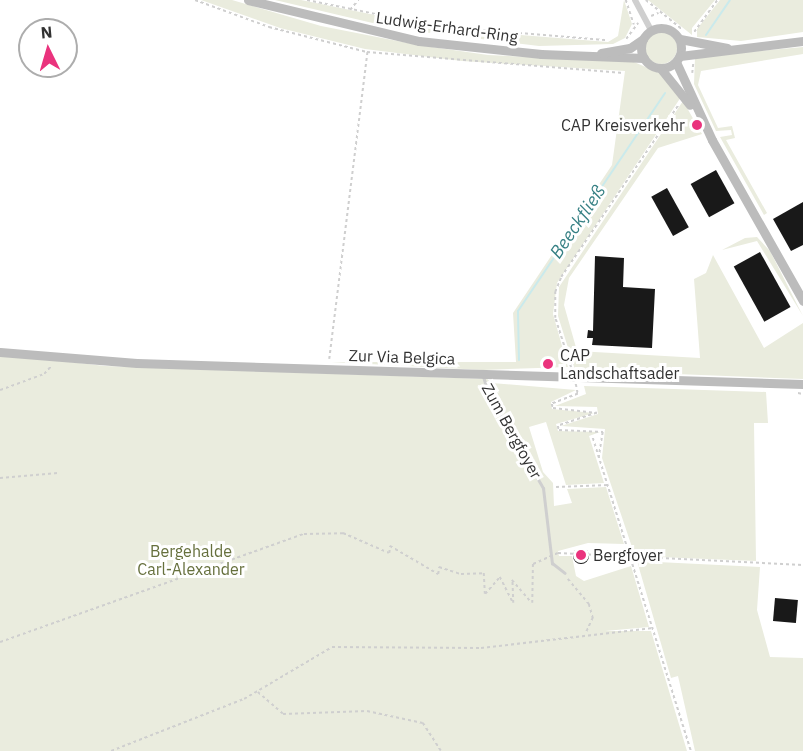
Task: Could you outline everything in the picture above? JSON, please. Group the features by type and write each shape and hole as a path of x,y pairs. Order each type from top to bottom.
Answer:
{"street":[{"name":"Ludwig-Erhard-Ring","path":"248,0 419,40 574,56 644,58"},
{"path":"635,0 651,30"},
{"path":"738,49 680,39 670,30 651,30 643,39 644,58 662,69 684,96 712,140 803,301"},
{"name":"Ludwig-Erhard-Ring","path":"574,56 623,50 643,39"},
{"path":"680,39 678,59 712,140"},
{"path":"662,69 678,59 803,41"},
{"name":"Zur Via Belgica","path":"0,352 77,360 574,379 803,384"}],"lane":[{"name":"Zum Bergfoyer","path":"483,374 488,393 543,488 552,563 565,573"}],"path":[{"path":"195,0 268,27 367,52 623,73"},
{"path":"307,0 350,11 435,26 607,40"},
{"path":"350,11 358,0"},
{"path":"626,0 634,25"},
{"path":"646,0 658,13 693,37 717,0"},
{"path":"621,43 634,25 658,13"},
{"path":"328,369 367,52"},
{"path":"599,458 603,432 559,430 558,426 597,413 553,408 552,404 578,394 555,318 555,292 561,277 684,96"},
{"path":"0,390 44,374 55,361"},
{"path":"593,438 691,751"},
{"path":"0,478 58,473"},
{"path":"556,487 609,485"},
{"path":"0,642 286,538 326,534 343,533 389,553 390,546 438,574 439,567 461,574 484,573 485,594 500,577 513,603 512,580 532,603 532,564 558,553 631,559 803,565"},
{"path":"565,573 590,604 593,618 586,633"},
{"path":"111,751 258,691 332,647 481,648 562,641 586,633 653,628"},
{"path":"258,691 283,714 367,711 423,723 441,751"}],"green space":[{"path":"201,0 232,0 321,26 418,45 488,55 634,62 662,74 681,97 557,283 553,314 568,367 483,370 331,362 516,362 513,313 612,165 625,71 462,61 365,49 280,28"},
{"path":"275,0 301,0 444,29 608,42 618,36 624,0 632,24 625,38 613,44 539,46 398,29"},
{"path":"648,0 715,0 692,28 692,35"},
{"path":"720,0 803,0 803,32 741,41 697,37 697,29"},
{"path":"661,32 672,37 677,48 672,59 661,64 650,59 645,48 650,37"},
{"path":"803,47 803,54 701,71 698,85 718,128 732,126 735,138 726,140 767,213 764,215 720,137 732,135 731,130 716,131 694,84 695,57"},
{"path":"683,101 702,134 658,148 569,278 564,305 577,351 700,358 694,279 706,273 713,255 764,348 803,323 803,379 575,370 558,316 559,287"},
{"path":"757,237 770,251 803,316 757,241 722,250 745,238"},
{"name":"Bergehalde Carl-Alexander","path":"0,354 105,366 487,379 492,383 576,390 551,402 552,409 594,413 556,424 558,431 600,432 589,436 604,483 566,485 546,422 529,427 543,472 553,483 554,506 572,503 567,489 606,487 624,544 588,543 558,551 559,556 572,556 576,576 584,581 631,566 649,627 605,631 651,631 687,751 0,751"},
{"path":"584,386 766,392 768,423 754,423 756,561 635,556 602,458 605,429 561,426 598,414 597,407 555,406 586,394"},
{"path":"637,561 760,567 757,610 770,657 803,658 803,751 695,751 678,676 671,678"}],"building":[{"path":"716,170 734,203 709,217 691,184"},
{"path":"667,188 689,227 673,236 651,197"},
{"path":"803,202 803,245 791,251 773,219"},
{"path":"760,252 791,307 764,322 734,267"},
{"path":"595,256 624,258 623,287 655,289 652,348 592,345 593,338 587,338 588,330 593,331"},
{"name":"Bergfoyer","path":"581,548 587,550 589,556 587,562 581,564 575,562 573,556 575,550"},
{"path":"775,598 798,600 796,623 773,621"}],"waterway":[{"name":"Beeckfließ","path":"706,35 730,0"},
{"name":"Beeckfließ","path":"519,360 518,311 665,93"}],"place":[{"name":"CAP Kreisverkehr","path":"697,125"},
{"name":"CAP Landschaftsader","path":"548,364"},
{"name":"Bergfoyer","path":"581,555"}]}
